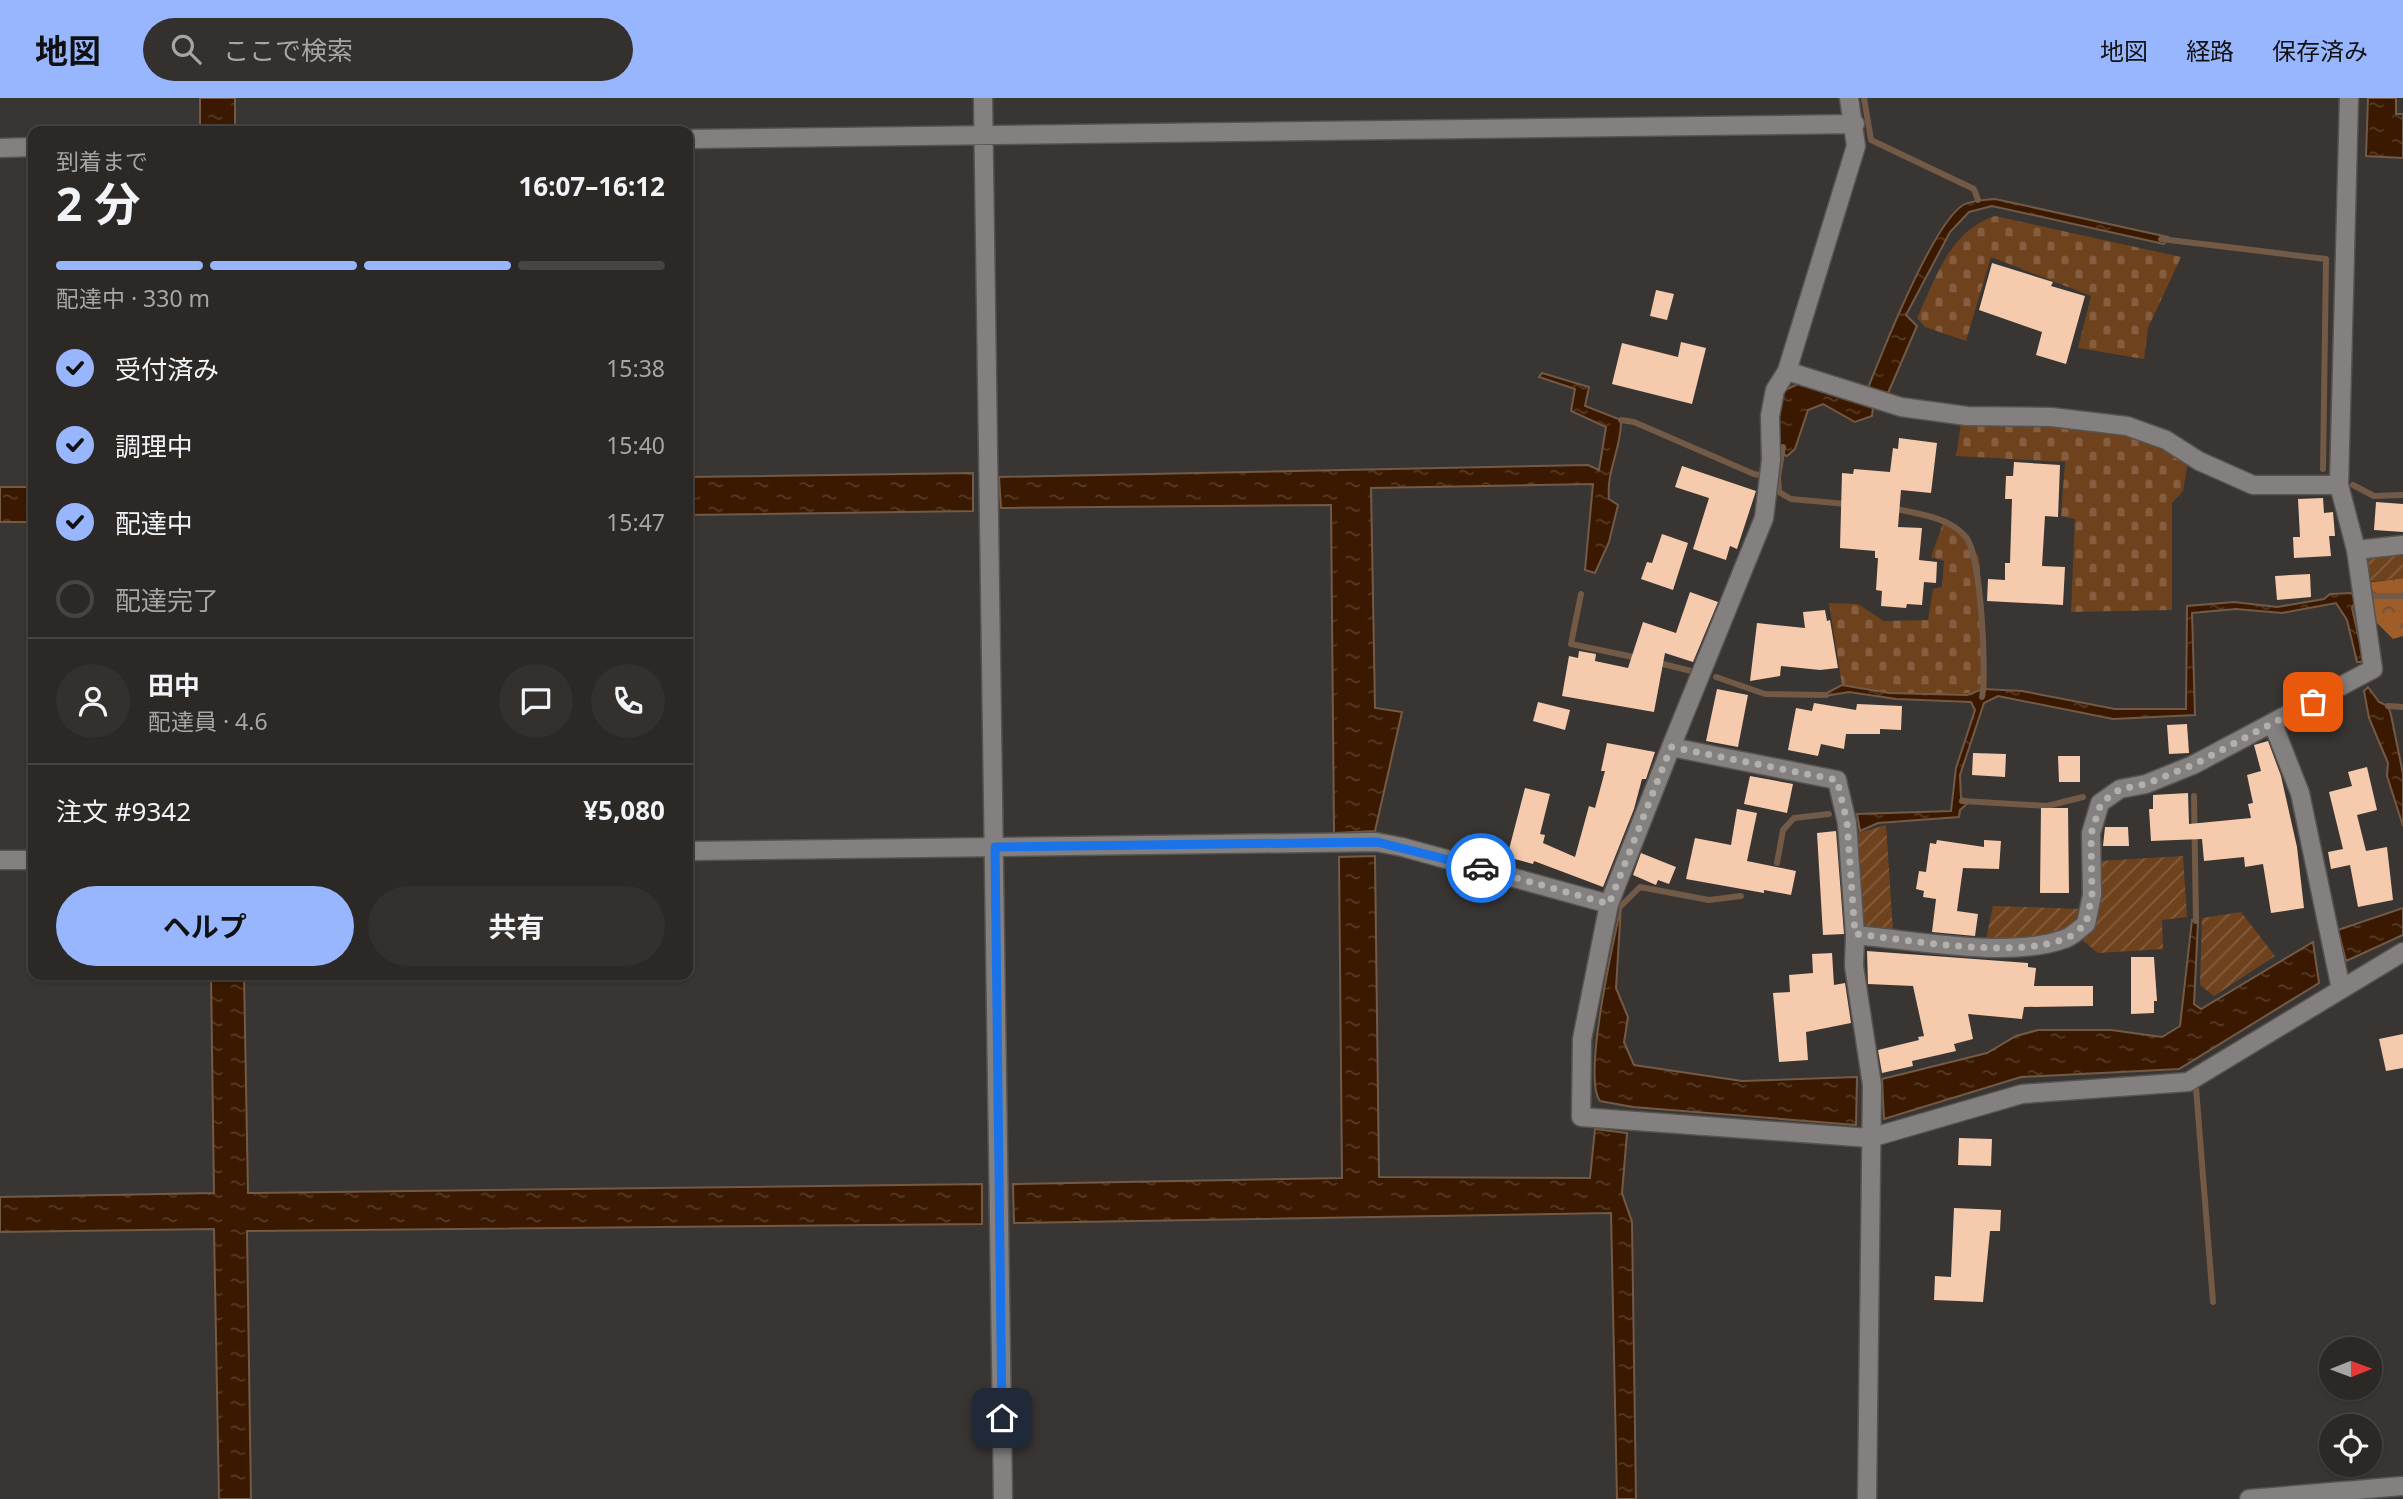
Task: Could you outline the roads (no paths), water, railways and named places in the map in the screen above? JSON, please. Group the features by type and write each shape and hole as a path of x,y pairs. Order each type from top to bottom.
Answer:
{"street":[{"path":"983,98 1003,1499"},
{"path":"1849,98 1855,124 1856,146 1787,371 1776,390 1770,416 1771,460 1764,518 1609,904 1582,1039 1581,1117 1870,1138 2022,1094 2188,1082 2403,952"},
{"path":"1855,934 2000,947 2033,947 2066,939 2086,924 2092,895 2091,834 2101,803 2120,789 2146,784 2193,765 2373,669 2356,550 2339,485 2349,98"},
{"path":"693,139 1855,124"},
{"path":"0,148 28,147"},
{"path":"1787,371 1902,407 1967,415 2051,417 2127,426 2166,440 2199,461 2253,485 2339,485"},
{"path":"2356,550 2403,545"},
{"path":"2273,724 2300,793 2341,989"},
{"path":"1671,747 1837,780 1847,822 1855,934 1854,966 1872,1085 1867,1499"},
{"path":"693,851 1377,842 1609,904"},
{"path":"0,860 28,860"},
{"path":"2249,1499 2403,1486"}],"water":[{"path":"200,98 235,98 235,126 200,126"},
{"path":"2368,98 2396,98 2396,114 2403,114 2403,158 2366,156"},
{"path":"1995,199 2168,237 2164,244 1992,206 1969,212 1950,232 1906,315 1917,326 1888,393 1868,388 1910,290 1937,237 1963,205"},
{"path":"1542,373 1589,387 1585,406 1621,420 1609,489 1609,499 1618,505 1609,542 1595,573 1585,570 1593,484 1371,488 1375,708 1402,712 1375,831 1334,833 1331,505 1001,508 999,477 1588,465 1599,470 1606,427 1571,411 1575,389 1539,377"},
{"path":"1798,384 1873,408 1872,416 1855,422 1823,404 1808,410 1795,449 1787,456 1777,452 1775,413 1783,391"},
{"path":"973,473 973,511 693,515 693,477"},
{"path":"0,487 28,487 28,522 0,522"},
{"path":"2352,593 2355,602 2352,608 2363,657 2361,662 2357,662 2347,620 2336,603 2282,613 2236,609 2192,613 2195,715 2113,719 1998,696 1984,703 1960,775 1961,798 1970,801 1960,810 1959,817 1878,823 1860,831 1857,814 1951,811 1956,768 1975,710 1971,702 1896,699 1849,692 1819,697 1842,685 1889,693 1967,695 1983,689 2022,691 2115,709 2186,709 2187,606 2234,602 2277,607 2324,599 2330,594"},
{"path":"2368,687 2379,702 2388,706 2391,715 2403,774 2403,826 2387,776 2388,763 2369,718 2364,691"},
{"path":"1375,856 1379,1177 1590,1178 1595,1129 1627,1133 1622,1193 1632,1222 1636,1499 1617,1499 1611,1213 1014,1223 1013,1184 1342,1178 1339,857"},
{"path":"1621,906 1616,988 1628,1017 1624,1042 1634,1065 1742,1081 1857,1077 1856,1125 1633,1107 1600,1101 1595,1087 1597,1038"},
{"path":"2403,908 2403,935 2346,961 2338,930"},
{"path":"2192,920 2198,922 2194,1004 2201,1009 2313,942 2319,983 2179,1069 2021,1077 1884,1119 1882,1079 1987,1053 2016,1036 2038,1030 2111,1030 2162,1037 2180,1026"},
{"path":"211,980 244,980 248,1193 982,1184 982,1224 247,1231 251,1499 219,1499 214,1229 0,1232 0,1197 214,1193"}],"waterway":[{"path":"1864,98 1871,140 1974,189 1978,200"},
{"path":"2161,239 2326,259 2323,469"},
{"path":"1621,420 1634,422 1754,474 1765,476"},
{"path":"1783,447 1778,477 1779,492 1791,499 1846,504"},
{"path":"2353,485 2374,496 2403,495"},
{"path":"1892,508 1941,520 1966,537 1976,566 1979,589 1983,641 1982,697"},
{"path":"1581,594 1571,644 1638,658"},
{"path":"2370,596 2403,596"},
{"path":"1655,662 1691,671"},
{"path":"1716,677 1765,694 1826,695"},
{"path":"2388,706 2403,707"},
{"path":"2194,796 2196,921"},
{"path":"1962,801 2047,806 2083,797"},
{"path":"1777,863 1783,830 1794,818 1829,814"},
{"path":"1621,906 1640,887 1709,900 1741,896"},
{"path":"2196,1088 2213,1302"}]}
